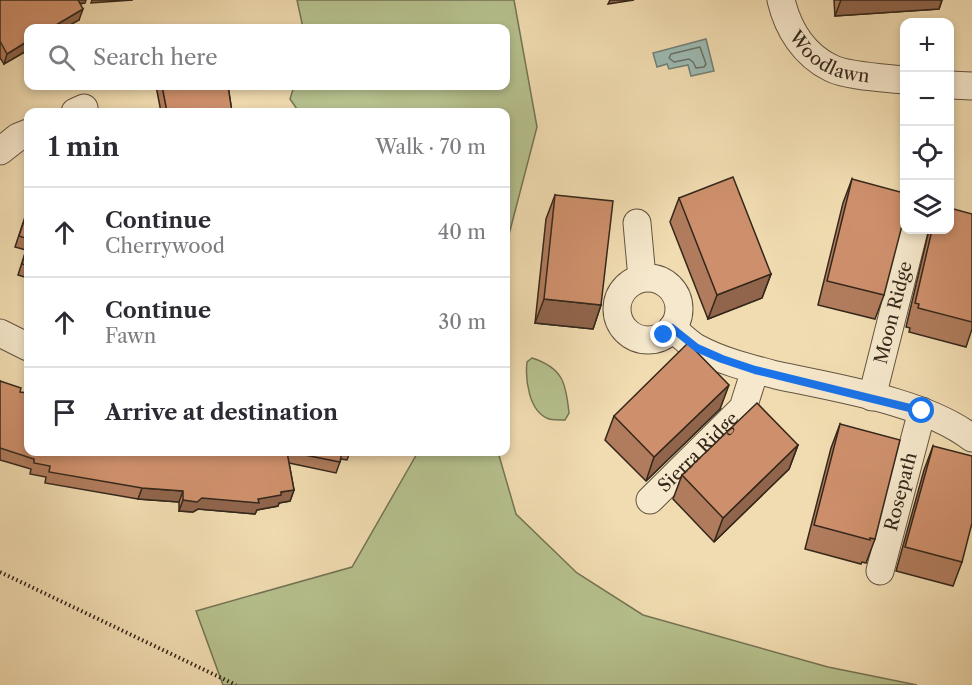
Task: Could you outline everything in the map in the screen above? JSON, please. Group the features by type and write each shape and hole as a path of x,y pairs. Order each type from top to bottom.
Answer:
{"street":[{"name":"Woodlawn","path":"781,0 785,17 805,51 832,69 900,79"},
{"path":"954,85 972,86"},
{"path":"0,151 24,136"},
{"path":"637,223 642,278"},
{"name":"Moon Ridge","path":"872,397 913,234"},
{"path":"642,278 662,281 671,288 679,308 672,328 664,335 654,339 633,336 619,320 618,299 631,282 642,278"},
{"path":"672,328 697,348 722,359 755,370 922,411 953,425 972,438"},
{"path":"0,333 24,344"},
{"name":"Sierra Ridge","path":"650,500 743,408 755,370"},
{"name":"Rosepath","path":"880,571 922,411"}],"path":[{"path":"0,572 236,685"}],"green space":[{"path":"297,0 514,0 537,127 510,231 510,108 296,108 290,99 293,90 510,90 510,24 302,24"},
{"path":"532,358 550,367 561,378 569,413 565,420 549,419 537,410 533,403 528,386 527,369 527,362"},
{"path":"416,456 499,456 516,514 577,573 643,615 828,667 917,685 223,685 196,611 352,567"}],"water":[{"path":"706,39 714,71 691,76 688,65 669,69 667,64 657,67 653,53"}],"building":[{"path":"0,0 78,0 83,9 58,24 24,24 24,43 7,54 0,41"},
{"path":"163,90 229,90 231,108 166,108"},
{"path":"733,177 771,274 717,295 679,198"},
{"path":"852,179 900,192 900,233 884,295 827,281"},
{"path":"555,195 613,201 601,305 544,299"},
{"path":"954,209 972,214 972,322 918,308 919,304 915,303 931,234 954,234"},
{"path":"24,221 24,238 19,236"},
{"path":"688,343 729,385 654,457 614,416"},
{"path":"0,381 21,388 20,392 24,392 24,456 0,448"},
{"path":"757,403 798,445 723,518 682,475"},
{"path":"840,424 900,440 875,539 870,538 870,540 814,525"},
{"path":"933,446 972,456 972,523 962,562 905,547"},
{"path":"25,456 288,456 294,490 258,499 259,503 202,498 197,502 183,500 183,491 142,488 49,472 50,466 34,463 34,459"},
{"path":"310,456 341,456 340,462"}],"route":[{"path":"664,335 672,328 697,348 755,370 922,411"}]}
